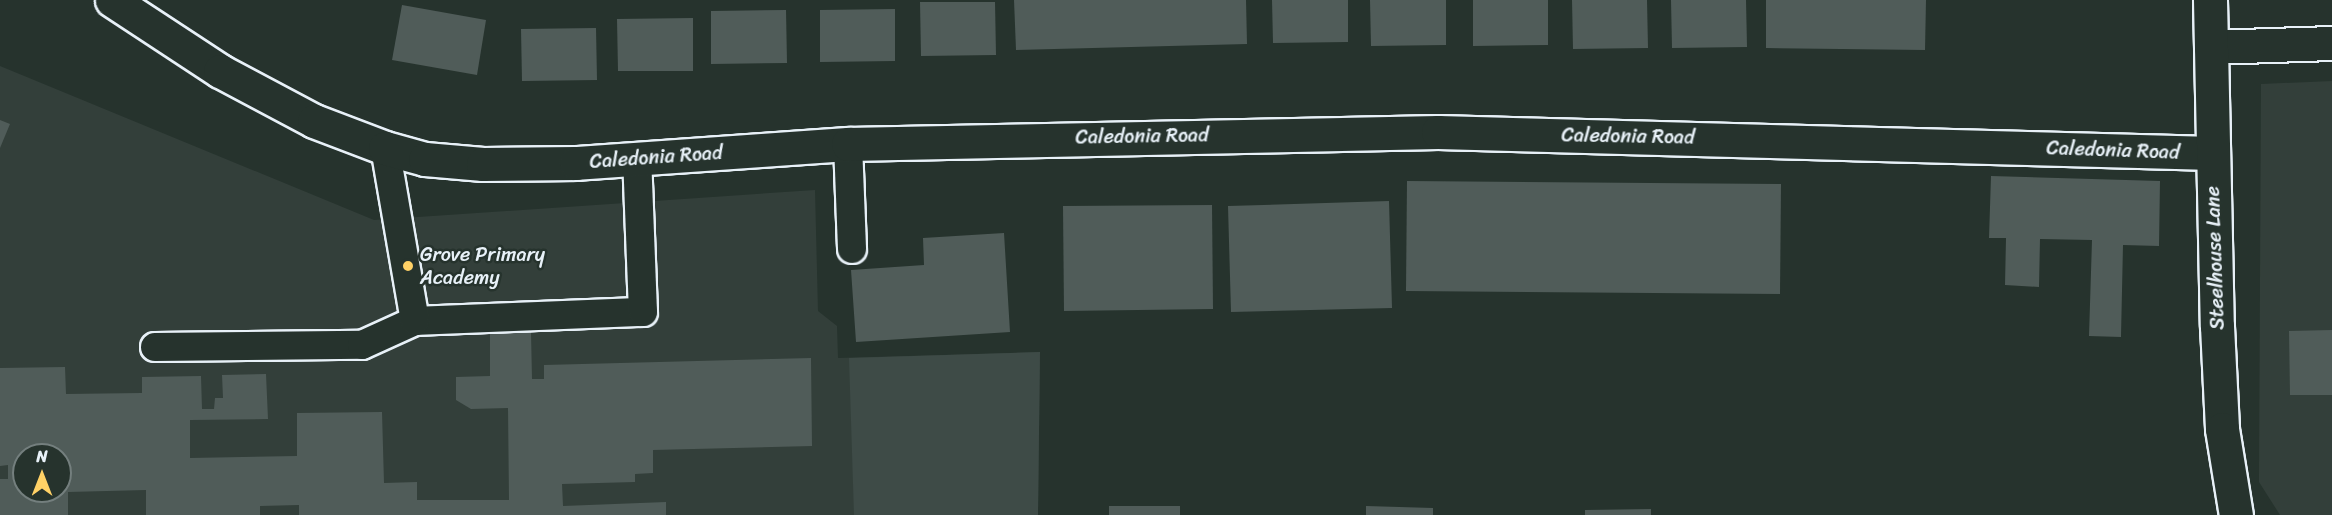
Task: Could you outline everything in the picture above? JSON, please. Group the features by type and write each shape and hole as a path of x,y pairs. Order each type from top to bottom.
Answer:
{"street":[{"name":"Steelhouse Lane","path":"2210,0 2222,429 2236,515"},
{"name":"Caledonia Road","path":"129,3 220,71 314,121 385,148 425,159 483,164 637,159 848,144 1438,132 2213,153"},
{"path":"2211,47 2332,43"}],"lane":[{"path":"848,144 852,249"},
{"path":"385,148 415,321"},
{"path":"154,346 362,345 415,321 643,312 637,159"}],"shaded area":[{"name":"Grove Primary Academy","path":"0,66 374,220 815,190 818,311 837,326 838,358 1040,352 1038,515 0,515"},
{"path":"2332,81 2332,515 2280,515 2259,482 2261,84"},
{"path":"1040,352 1038,515 854,515 849,358"}],"building":[{"path":"1014,0 1246,0 1247,44 1016,50"},
{"path":"1272,0 1348,0 1348,42 1273,43"},
{"path":"1370,0 1446,0 1446,45 1371,46"},
{"path":"1473,0 1548,0 1548,45 1473,46"},
{"path":"1572,0 1647,0 1648,48 1573,49"},
{"path":"1671,0 1746,0 1747,47 1672,48"},
{"path":"1766,0 1926,0 1925,50 1766,48"},
{"path":"920,2 995,2 996,55 921,56"},
{"path":"402,5 486,20 477,75 392,60"},
{"path":"895,9 895,61 820,62 820,10"},
{"path":"786,10 787,63 711,64 711,11"},
{"path":"693,18 693,71 618,71 617,19"},
{"path":"596,28 597,80 522,81 521,29"},
{"path":"0,120 10,124 0,148"},
{"path":"1991,176 2160,181 2159,246 2123,245 2121,337 2089,336 2092,240 2040,239 2039,287 2005,285 2006,238 1989,238"},
{"path":"1407,181 1781,184 1780,294 1406,291"},
{"path":"1389,201 1392,308 1231,312 1228,206"},
{"path":"1212,205 1213,309 1064,311 1063,206"},
{"path":"1004,233 1010,332 856,342 851,270 924,265 923,238"},
{"path":"2332,330 2332,395 2290,395 2289,331"},
{"path":"490,332 531,332 532,379 544,379 544,365 811,358 812,446 653,450 653,473 635,474 635,482 562,484 563,506 666,502 666,515 299,515 299,505 260,506 260,515 146,515 146,490 72,492 72,443 12,443 12,503 68,503 68,515 0,515 0,479 8,479 8,465 0,466 0,368 65,367 66,394 142,393 142,377 201,376 202,409 214,409 215,398 223,398 222,375 266,374 268,419 190,420 190,458 297,456 297,413 382,412 384,483 417,482 417,500 509,500 508,408 471,409 456,400 456,377 490,376"},
{"path":"1109,506 1180,506 1180,515 1109,515"},
{"path":"1366,506 1433,508 1433,515 1366,515"},
{"path":"1651,509 1651,515 1585,515 1585,510"}],"place":[{"name":"Grove Primary Academy","path":"408,266"}]}
